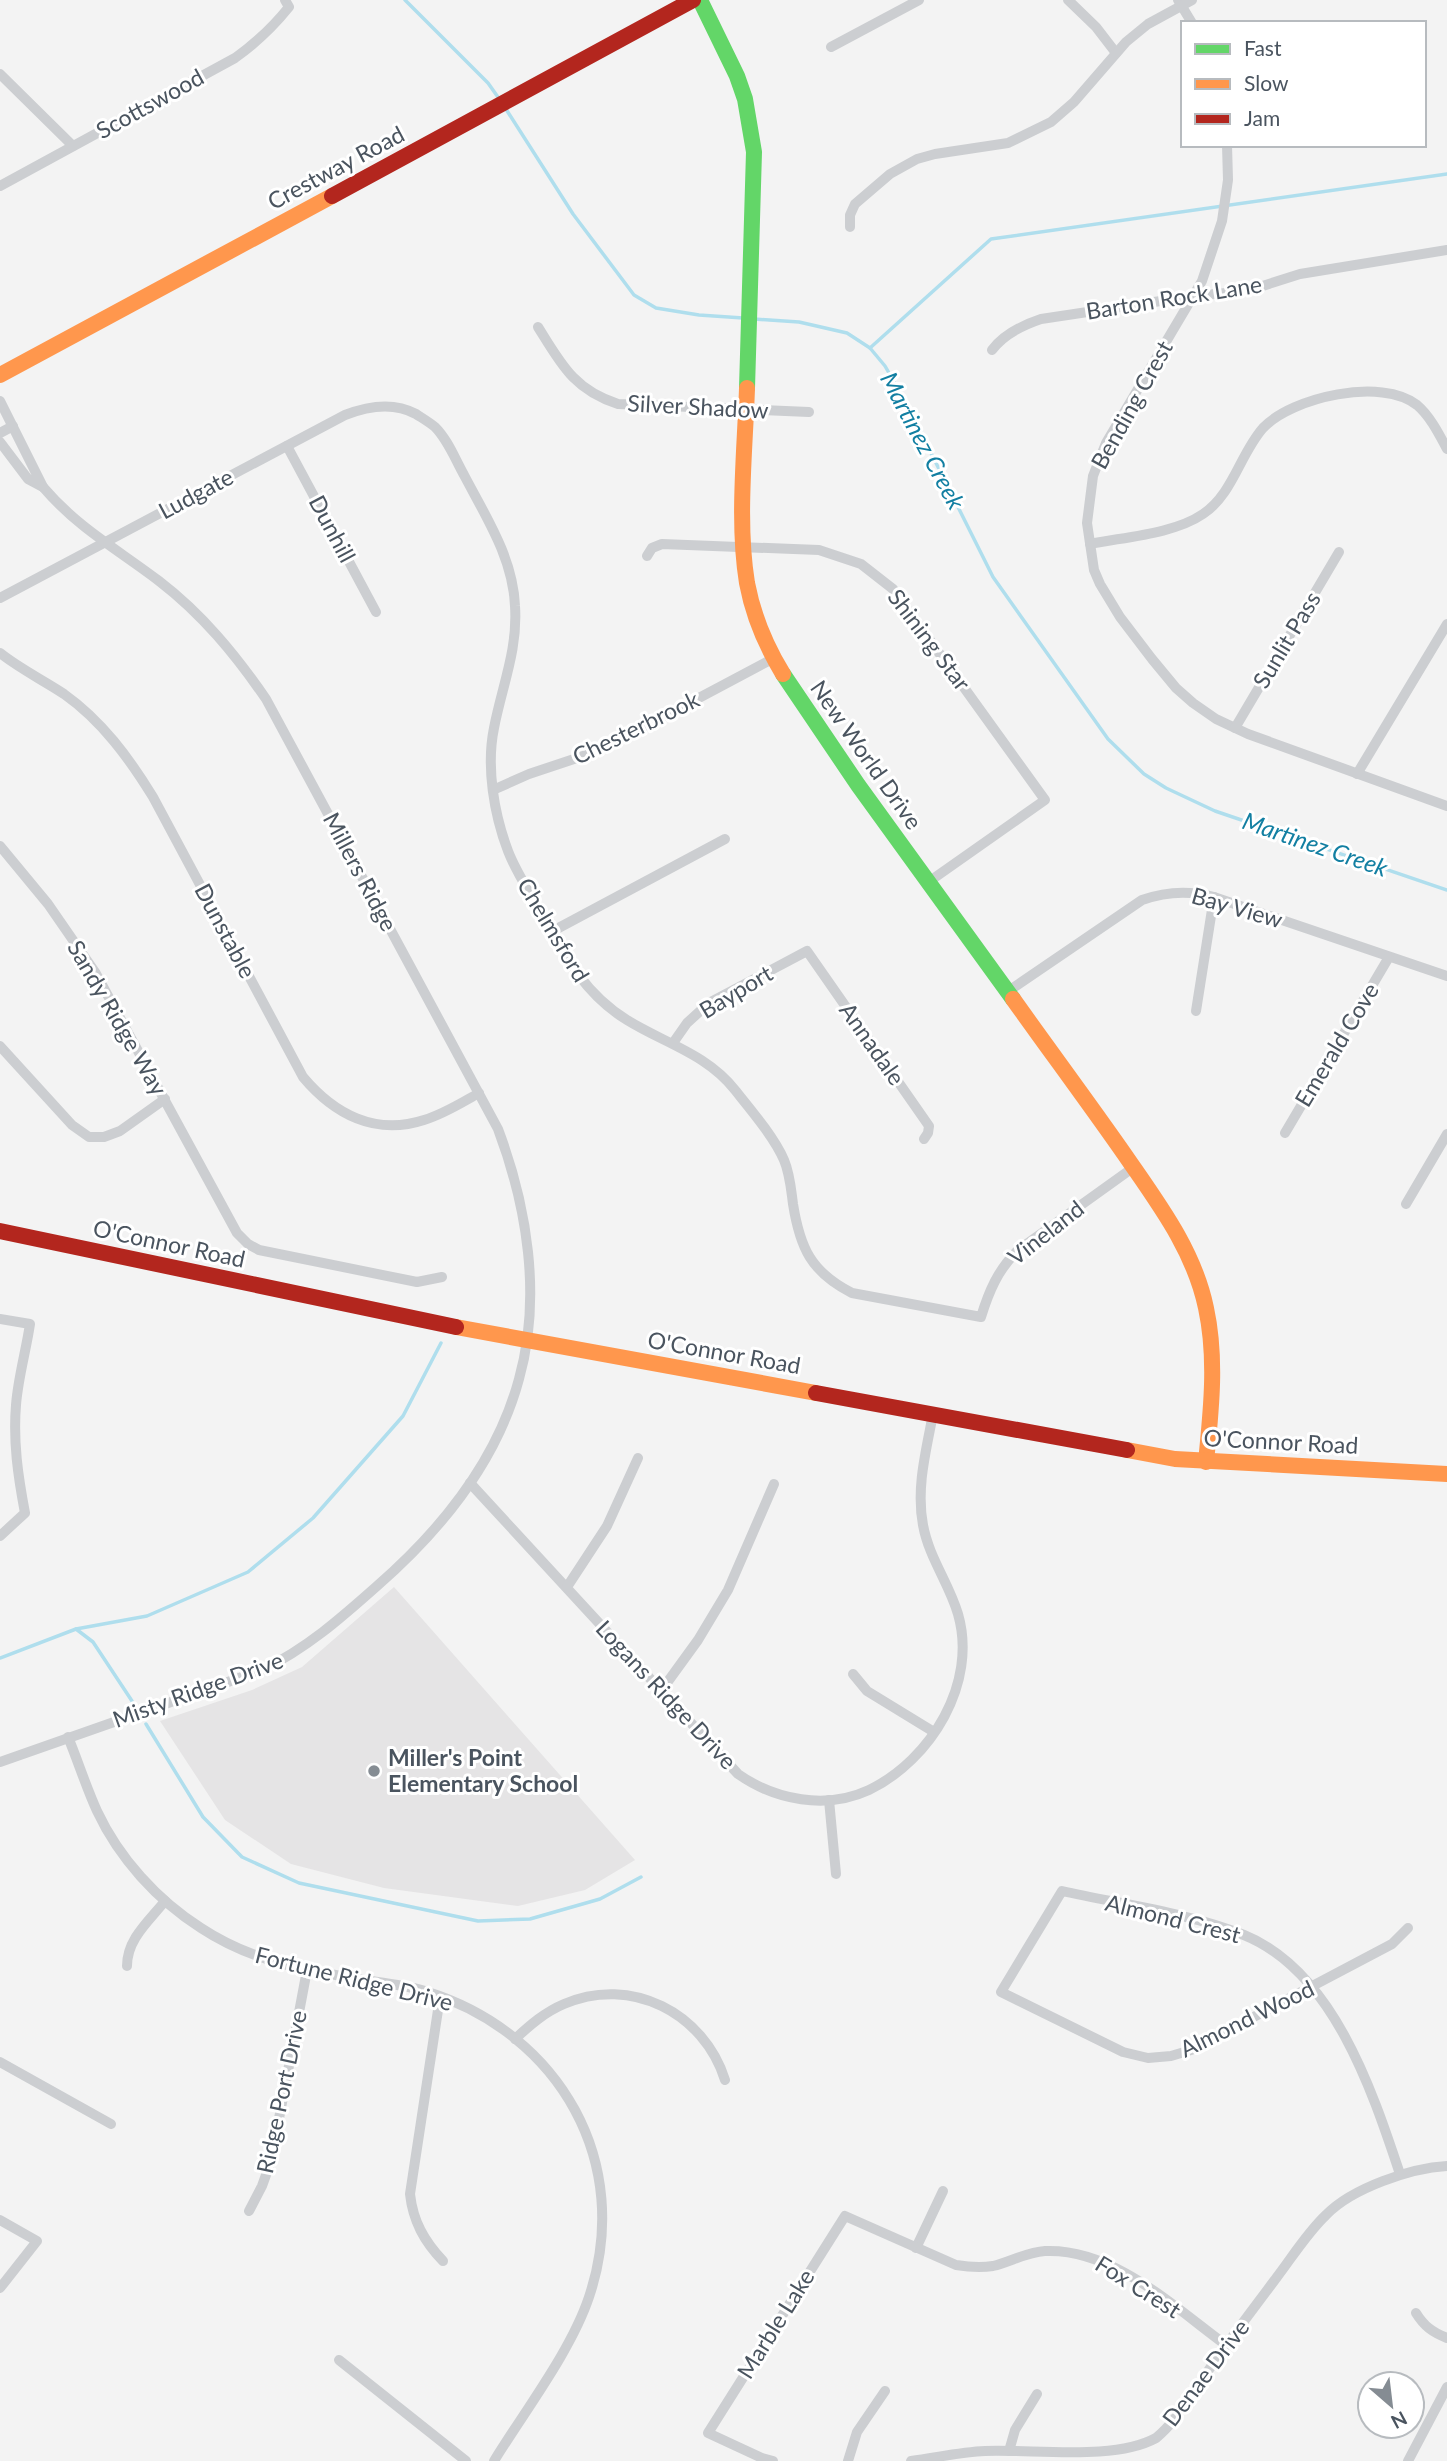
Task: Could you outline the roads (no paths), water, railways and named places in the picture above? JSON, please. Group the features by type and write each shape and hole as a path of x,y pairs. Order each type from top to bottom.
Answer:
{"main road":[{"name":"Crestway Road","path":"0,375 693,0"},
{"name":"New World Drive","path":"699,0 737,76 750,119 754,152 745,547 751,600 774,658 796,696 927,883 1134,1167 1181,1237 1205,1303 1214,1361 1214,1394 1206,1462"},
{"name":"O'Connor Road","path":"0,1231 430,1322 1175,1459 1447,1474"}],"street":[{"path":"831,47 919,0"},
{"path":"1068,0 1096,27 1116,53"},
{"path":"850,227 850,215 855,204 890,174 916,159 1008,143 1038,131 1061,115 1116,53 1148,24 1184,2 1191,21"},
{"name":"Scottswood","path":"0,186 235,58 256,43 287,4"},
{"path":"0,74 73,146"},
{"name":"Bending Crest","path":"1227,147 1227,188 1222,221 1202,282 1106,443 1093,476 1087,523 1094,570 1120,617 1152,659 1176,688 1216,719 1447,806"},
{"name":"Barton Rock Lane","path":"992,350 997,342 1018,328 1041,319 1194,296 1247,291 1300,274 1447,250"},
{"name":"Silver Shadow","path":"538,327 567,372 586,389 618,404 809,412"},
{"path":"1090,544 1184,525 1206,512 1224,492 1261,430 1285,410 1300,403 1360,393 1388,392 1416,405 1430,420 1447,449"},
{"name":"Millers Ridge","path":"0,401 43,487 55,501 103,543 157,579 188,606 222,639 266,699 502,1139 522,1205 527,1244 530,1291 526,1340"},
{"name":"Ludgate","path":"0,598 358,410 398,407"},
{"name":"Chelmsford","path":"398,407 426,421 442,436 492,527 510,572 515,601 515,642 493,730 493,790 508,852 575,974 598,998 631,1023 692,1053 734,1087 780,1151 790,1181 800,1241 809,1258 822,1273 844,1289 871,1298 981,1317"},
{"path":"0,433 13,426"},
{"name":"Millers Ridge","path":"0,442 28,479 43,487"},
{"name":"Dunhill","path":"287,446 376,612"},
{"name":"Shining Star","path":"647,556 652,548 662,544 805,548 834,553 861,564 883,579 901,599 1045,800 927,883"},
{"name":"Sunlit Pass","path":"1235,728 1339,552"},
{"path":"1357,774 1447,624"},
{"name":"Dunstable","path":"0,653 66,695 114,741 136,770 303,1077 318,1095 336,1109 357,1119 390,1125 412,1124 433,1117 479,1093"},
{"name":"Chesterbrook","path":"493,790 529,774 600,750 774,658"},
{"path":"551,932 725,839"},
{"name":"Sandy Ridge Way","path":"0,846 48,904 95,972 165,1099 213,1202 248,1244 259,1250 417,1282 442,1277"},
{"name":"Bay View","path":"1007,992 1142,900 1158,894 1181,891 1214,897 1447,976"},
{"path":"1196,1011 1214,897"},
{"name":"Bayport","path":"673,1043 687,1023 709,1003 807,951"},
{"name":"Annadale","path":"807,951 929,1126 924,1139"},
{"name":"Emerald Cove","path":"1285,1133 1389,957"},
{"path":"0,1046 72,1125 89,1137 104,1137 120,1131 165,1099"},
{"path":"1406,1205 1447,1135"},
{"name":"Vineland","path":"981,1317 995,1279 1003,1265 1017,1251 1134,1167"},
{"path":"0,1318 30,1324 16,1402 15,1438 25,1513 0,1536"},
{"name":"Misty Ridge Drive","path":"0,1762 262,1670 289,1657 339,1620 430,1537 470,1483 506,1413 519,1379 526,1340"},
{"name":"Logans Ridge Drive","path":"470,1483 727,1763 749,1782 785,1797 829,1800 858,1795 884,1782 916,1756 954,1696 962,1670 963,1639 957,1611 932,1558 923,1524 921,1488 933,1414"},
{"path":"567,1587 607,1526 638,1458"},
{"path":"661,1690 698,1640 728,1590 774,1484"},
{"path":"853,1674 867,1691 933,1732"},
{"name":"Fortune Ridge Drive","path":"68,1737 98,1812 115,1842 147,1883 201,1929 266,1961 407,1987 481,2014 503,2028 541,2061 558,2082 583,2127 598,2176 602,2231 595,2278 578,2324 494,2461"},
{"path":"829,1800 836,1874"},
{"name":"Almond Crest","path":"1001,1992 1062,1891 1214,1924 1247,1936 1292,1964 1331,2013 1370,2088 1400,2174"},
{"path":"127,1966 127,1952 165,1901"},
{"name":"Almond Wood","path":"1001,1992 1123,2052 1148,2058 1171,2056 1191,2050 1392,1944 1408,1928"},
{"name":"Ridge Port Drive","path":"249,2211 271,2161 307,1970"},
{"path":"515,2039 542,2016 575,2000 600,1995 637,1997 661,2005 682,2018 710,2045 725,2080"},
{"path":"440,1997 410,2194 413,2214 421,2233 443,2261"},
{"path":"0,2062 111,2124"},
{"name":"Denae Drive","path":"911,2461 982,2451 1088,2456 1116,2454 1135,2449 1156,2438 1176,2417 1226,2345 1328,2213 1352,2197 1400,2174 1426,2167 1447,2166"},
{"path":"916,2248 943,2191"},
{"name":"Fox Crest","path":"845,2216 956,2265 992,2266 1041,2252 1064,2251 1087,2255 1133,2277 1226,2345"},
{"name":"Marble Lake","path":"773,2461 708,2433 845,2216"},
{"path":"0,2220 37,2241 0,2288"},
{"path":"1416,2313 1432,2332 1447,2338"},
{"path":"339,2360 466,2461"},
{"path":"1408,2461 1447,2387"},
{"path":"849,2461 857,2432 885,2391"},
{"path":"1009,2451 1015,2430 1037,2394"}],"waterway":[{"name":"Martinez Creek","path":"405,0 488,83 500,100"},
{"name":"Martinez Creek","path":"504,106 573,214 634,295 656,308 743,318"},
{"path":"870,348 991,239 1447,174"},
{"name":"Martinez Creek","path":"754,319 799,322 847,333 870,348 885,366 905,401 993,577 1108,739 1144,774 1166,788 1215,811 1447,890"},
{"path":"0,1658 76,1629 147,1616 248,1572 313,1518 403,1416 441,1343"},
{"path":"76,1629 93,1642 132,1701"},
{"path":"146,1724 203,1817 242,1857 299,1883 478,1921 530,1919 600,1899 641,1877"}],"place":[{"name":"Miller's Point Elementary School","path":"374,1771"}]}
